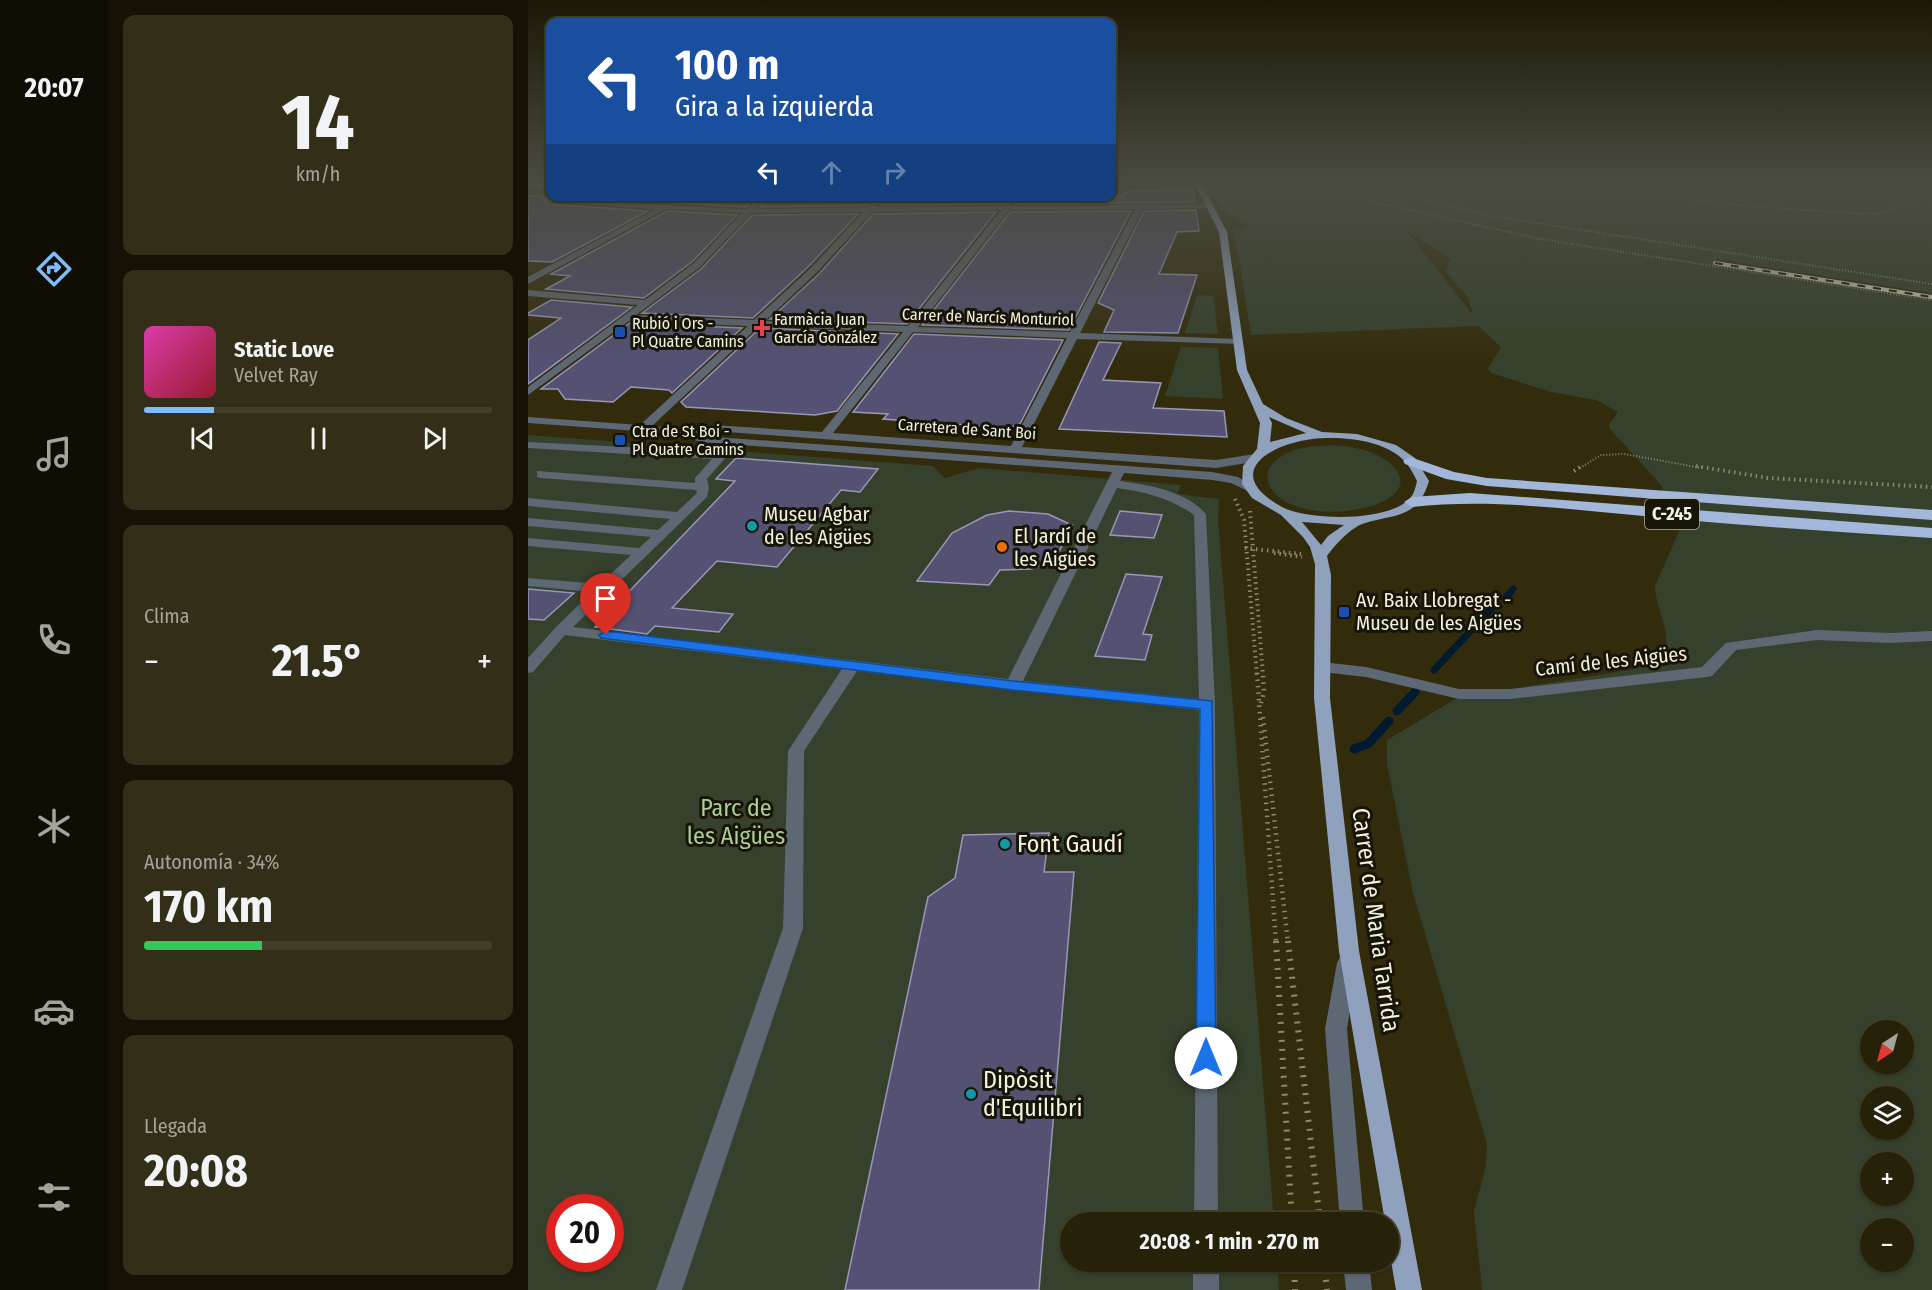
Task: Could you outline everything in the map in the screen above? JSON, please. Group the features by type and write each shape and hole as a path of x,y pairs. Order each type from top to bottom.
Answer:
{"highway":[{"name":"C-245","path":"1410,461 1451,476 1487,482 1932,514"},
{"name":"C-245","path":"1412,502 1455,496 1484,496 1932,535"}],"main road":[{"path":"1225,244 1244,378 1266,423 1267,440 1247,472 1250,488 1264,502 1287,514 1320,522 1356,523 1393,514 1412,502 1421,484 1418,470 1398,452 1372,441 1321,435 1282,420 1258,405"},
{"path":"1259,454 1284,441 1321,435"},
{"path":"1287,514 1311,537 1311,556"},
{"path":"1311,556 1356,523"},
{"name":"Carrer de Maria Tarrida","path":"1311,556 1324,575 1322,698 1349,951 1409,1290"}],"street":[{"path":"528,281 595,244"},
{"path":"528,392 649,303 704,258 717,244"},
{"path":"643,428 814,270 838,244"},
{"path":"825,436 978,244"},
{"path":"1015,449 1121,244"},
{"path":"528,293 649,303"},
{"name":"Carrer de Narcís Monturiol","path":"628,318 1238,342"},
{"name":"Carretera de Sant Boi","path":"528,420 677,431 713,428 1216,464 1259,454"},
{"name":"Carretera de Sant Boi","path":"677,431 700,439 1116,477 1227,478 1250,488"},
{"path":"528,445 721,456 701,478 703,494 561,630 528,668"},
{"path":"541,474 703,487"},
{"path":"1013,685 1116,477 1156,489 1184,502 1200,514 1207,705 1206,1212"},
{"path":"528,502 681,516"},
{"path":"528,522 662,534"},
{"path":"528,542 642,552"},
{"path":"528,582 604,589"},
{"path":"561,630 1013,685 1207,705"},
{"name":"Camí de les Aigües","path":"1322,668 1366,672 1459,694 1510,694 1707,672 1731,646 1741,644 1817,634 1890,638 1932,636"},
{"path":"669,1290 793,928 796,751 853,665"},
{"path":"1349,951 1336,1029 1351,1212"},
{"path":"1206,1272 1206,1290"},
{"path":"1357,1272 1359,1290"}],"path":[{"path":"1570,244 1932,300"},
{"path":"1674,244 1932,284"},
{"path":"1566,474 1579,469 1597,456 1617,454 1652,457 1706,470 1769,478 1932,487"},
{"path":"1243,500 1235,495 1242,512 1260,707 1291,1212"},
{"path":"1248,507 1253,521 1264,692 1260,707 1267,731 1319,1212"},
{"path":"1245,548 1311,556"},
{"path":"1294,1272 1295,1290"},
{"path":"1325,1272 1327,1290"}],"green space":[{"path":"1236,244 1417,244 1473,315 1468,297 1445,271 1451,259 1428,244 1932,244 1932,293 1717,259 1714,264 1932,298 1932,1290 1482,1290 1474,1211 1486,1166 1487,1144 1413,893 1387,764 1387,740 1457,698 1629,670 1661,660 1665,651 1666,633 1655,586 1681,527 1660,484 1610,429 1609,425 1618,412 1596,400 1551,392 1491,373 1488,369 1501,347 1478,326 1251,335"},
{"path":"1197,295 1213,296 1218,334 1185,333"},
{"path":"1181,347 1218,348 1223,399 1165,396"},
{"name":"Parc de les Aigües","path":"528,435 933,466 945,478 980,468 1181,485 1177,494 1219,499 1218,519 1273,1212 1060,1212 1060,1272 1278,1272 1279,1290 1039,1290 1073,872 963,872 928,897 845,1290 528,1290 528,619 544,620 574,594 528,589","holes":["878,469 860,492 841,490 777,567 717,561 645,635 595,628 735,481 717,479","1009,511 1048,514 1070,525 1059,531 1058,554 1032,569 1000,570 988,585 918,581 954,534 964,526 991,515","1120,511 1162,515 1153,538 1111,535","1126,574 1161,577 1150,613 1112,609","1104,631 1152,635 1145,660 1096,655"]},
{"path":"1333,445 1365,450 1387,461 1393,466 1401,481 1394,494 1377,504 1354,510 1328,512 1303,508 1282,499 1269,484 1268,470 1279,458 1301,448"}],"building":[{"path":"528,244 586,244 552,262 528,261"},
{"path":"606,244 709,244 693,261 644,298 546,289 570,276 551,274"},
{"path":"724,244 830,244 753,318 642,313 701,269"},
{"path":"846,244 970,244 907,324 770,319 819,274"},
{"path":"985,244 1114,244 1069,330 922,325"},
{"path":"1127,244 1172,244 1159,274 1197,275 1178,333 1104,332 1114,310 1098,303"},
{"path":"551,300 632,307 528,384 528,340 561,318 528,315 528,313"},
{"path":"630,323 742,328 672,393 669,390 631,387 613,402 565,399 558,389 541,389"},
{"path":"760,328 898,334 837,411 815,415 686,407 681,402"},
{"path":"914,334 1063,340 1020,424 1008,428 883,419 888,414 853,412"},
{"path":"1099,342 1121,343 1103,380 1161,383 1153,408 1224,411 1227,437 1059,429"},
{"name":"Museu Agbar de les Aigües","path":"736,458 878,469 860,492 841,490 777,567 717,561 672,608 733,614 719,632 655,626 647,634 595,627 735,481 716,479"},
{"name":"El Jardí de les Aigües","path":"1009,511 1048,514 1072,525 1059,531 1065,540 1058,554 1032,569 1000,570 989,585 917,581 952,533 987,515"},
{"path":"1120,511 1162,515 1154,538 1110,535"},
{"path":"1126,574 1162,577 1143,634 1152,635 1145,660 1095,656"},
{"path":"528,589 574,593 544,620 528,619"},
{"name":"Dipòsit d'Equilibri","path":"1049,833 1044,872 1074,872 1039,1290 845,1290 928,897 955,878 963,835"}],"waterway":[{"path":"1505,599 1513,589"},
{"path":"1434,670 1495,605"},
{"path":"1397,711 1415,692"},
{"path":"1354,749 1368,744 1389,721"}],"railway":[{"path":"1715,263 1932,297"}],"place":[{"name":"Farmàcia Juan García González","path":"762,328"},
{"name":"Rubió i Ors - Pl Quatre Camins","path":"620,332"},
{"name":"Ctra de St Boi - Pl Quatre Camins","path":"620,440"},
{"name":"Museu Agbar de les Aigües","path":"752,526"},
{"name":"El Jardí de les Aigües","path":"1002,547"},
{"name":"Av. Baix Llobregat - Museu de les Aigües","path":"1344,612"},
{"name":"Font Gaudí","path":"1005,844"},
{"name":"Dipòsit d'Equilibri","path":"971,1094"}],"route":[{"path":"606,635 1013,685 1207,705 1206,1058"}]}
